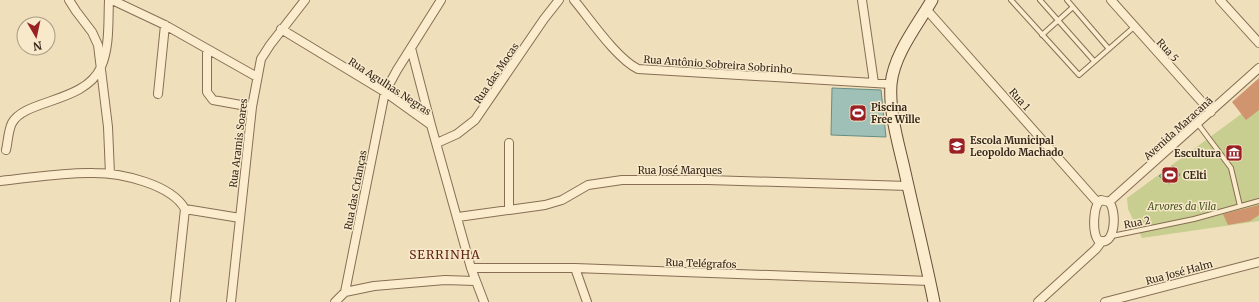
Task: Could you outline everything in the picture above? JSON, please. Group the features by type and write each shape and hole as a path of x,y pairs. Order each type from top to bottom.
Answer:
{"main road":[{"path":"929,5 903,50 891,84 892,104 898,140 934,302"}],"street":[{"path":"69,0 96,38 108,127 110,174"},
{"path":"6,150 10,130 16,118 27,110 78,90 95,76 101,67 107,39 111,0 165,25 257,78"},
{"name":"Rua Aramis Soares","path":"231,302 252,107 261,59 281,29 305,0"},
{"path":"431,125 412,48 441,0"},
{"name":"Rua das Mocas","path":"436,143 458,134 475,120 544,19 559,0"},
{"name":"Rua Antônio Sobreira Sobrinho","path":"574,0 630,66 638,69 891,84"},
{"path":"862,0 874,83"},
{"name":"Rua 5","path":"1111,0 1211,112"},
{"path":"1220,0 1259,43"},
{"name":"Rua 1","path":"929,5 1098,203"},
{"path":"158,94 165,25"},
{"name":"Rua Agulhas Negras","path":"281,29 385,92 431,125 458,217 471,268 484,302"},
{"name":"Rua das Crianças","path":"345,292 385,92 397,70 412,48"},
{"path":"207,49 207,92 210,98 216,101 252,107"},
{"name":"Avenida Maracanã","path":"1109,202 1259,68"},
{"path":"509,143 509,209"},
{"path":"0,181 93,173 110,174 132,178 161,188 178,199 185,209 175,302"},
{"name":"Rua José Marques","path":"458,217 555,202 588,185 622,180 708,180 908,186"},
{"path":"1103,200 1109,202 1113,209 1112,236 1108,240 1102,241 1097,238 1094,233 1095,208 1098,203 1103,200"},
{"path":"185,209 240,218"},
{"path":"1038,302 1045,299 1096,249 1102,241"},
{"name":"Rua José Halm","path":"1105,302 1259,262"},
{"name":"Rua Telégrafos","path":"471,268 575,268 930,281"},
{"path":"575,268 588,302"},
{"path":"335,302 345,292 374,286 406,283 475,281"}],"lane":[{"path":"1011,0 1079,75 1134,27"},
{"path":"1040,0 1094,61"},
{"path":"1067,0 1109,49"},
{"path":"1042,35 1073,7"},
{"path":"1198,124 1231,168 1240,206"},
{"name":"Rua 2","path":"1112,236 1194,219 1259,201"}],"green space":[{"name":"Arvores da Vila","path":"1259,101 1259,221 1142,238 1128,209 1127,198"}],"water":[{"name":"Piscina Free Wille","path":"832,88 881,90 886,137 831,135"},
{"name":"CElti","path":"1173,166 1180,175 1169,184 1159,176"}],"building":[{"path":"1259,78 1259,110 1246,120 1232,102"},
{"path":"1259,205 1259,215 1250,221 1228,225 1223,214"}],"place":[{"name":"Piscina Free Wille","path":"858,113"},
{"name":"Escola Municipal Leopoldo Machado","path":"957,146"},
{"name":"Escultura","path":"1234,153"},
{"name":"CElti","path":"1170,175"}],"district":[{"name":"SERRINHA","path":"445,255"}]}
